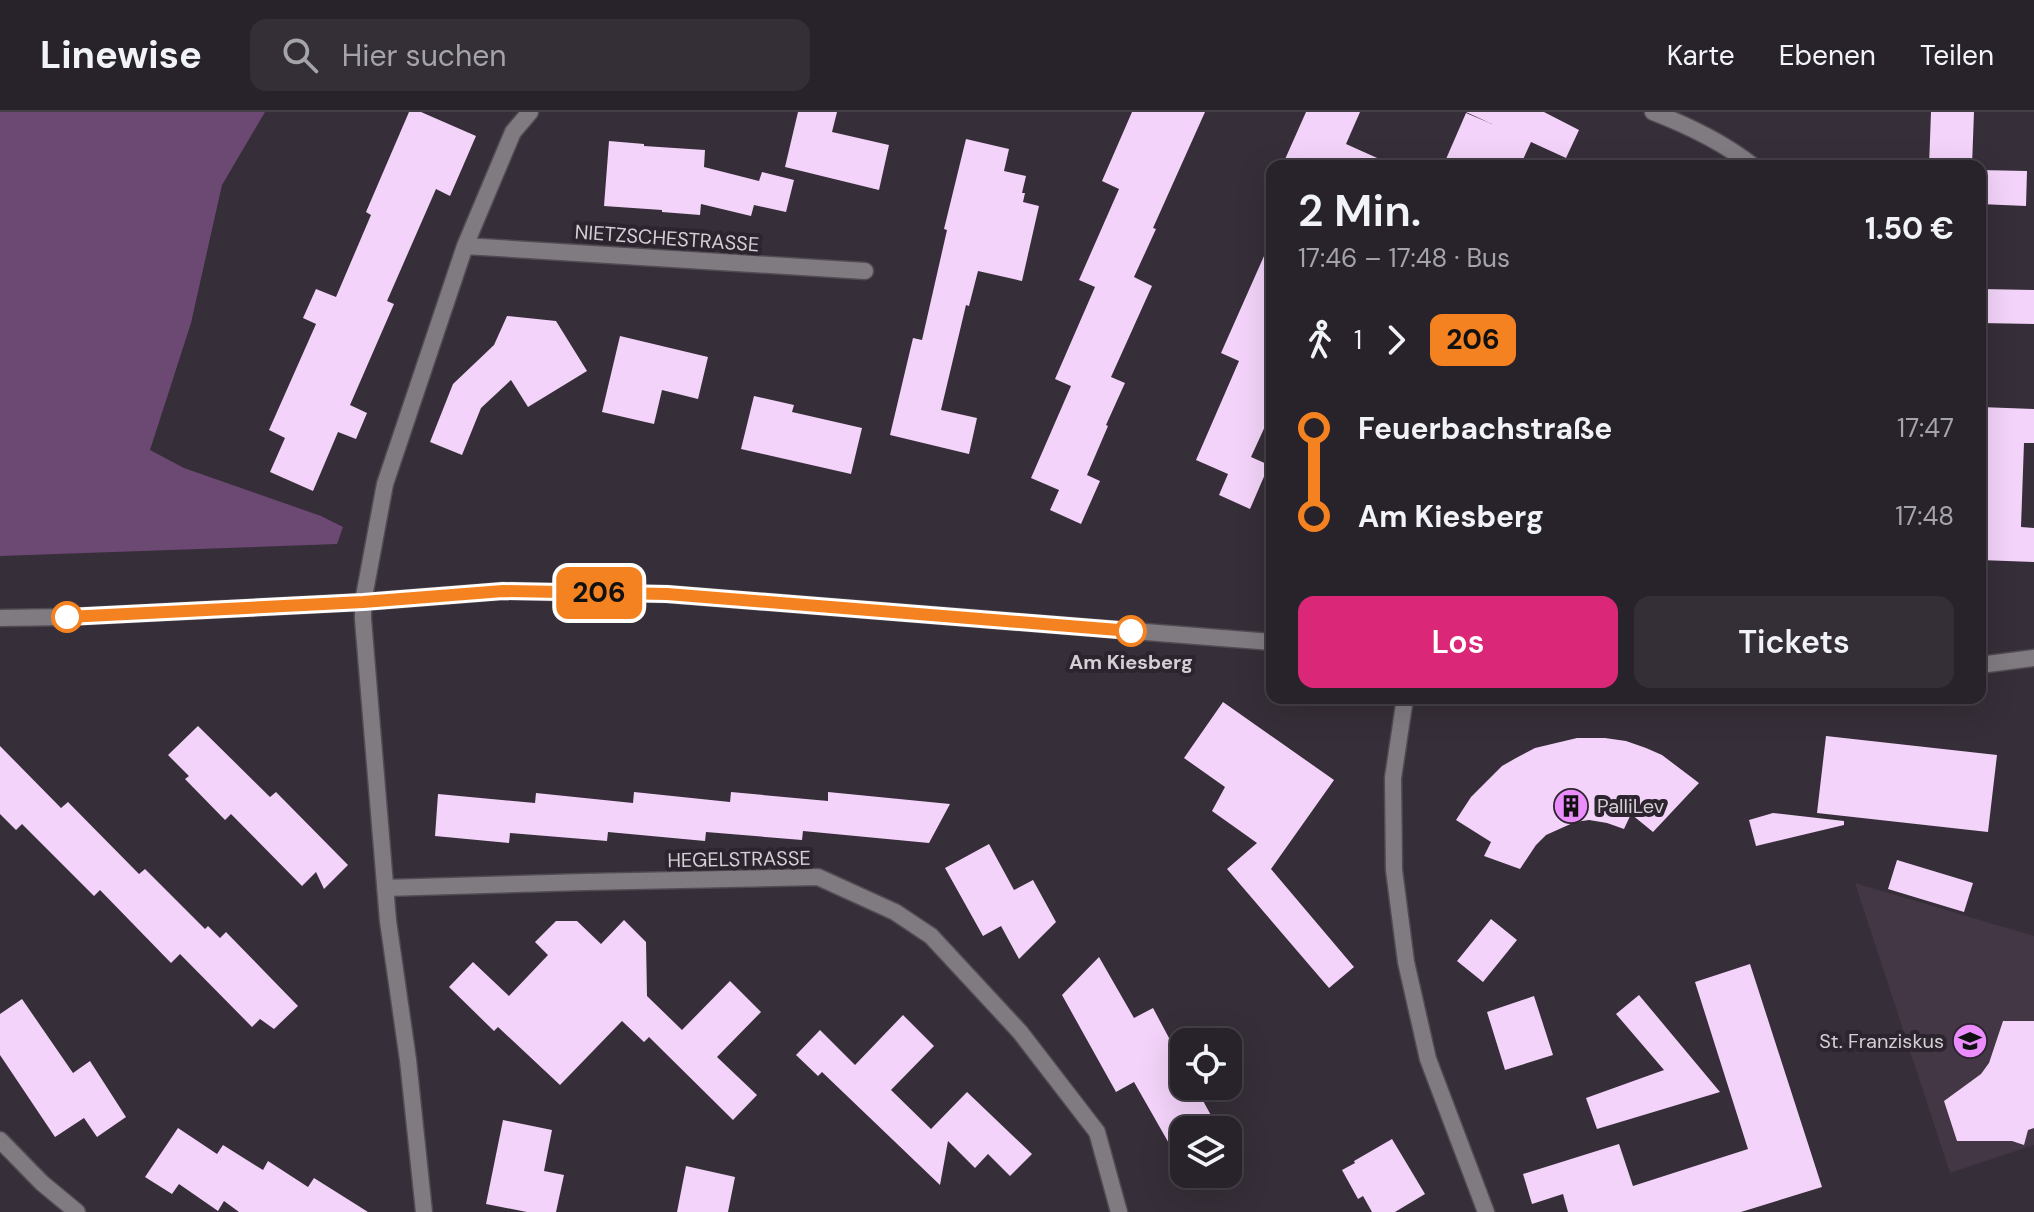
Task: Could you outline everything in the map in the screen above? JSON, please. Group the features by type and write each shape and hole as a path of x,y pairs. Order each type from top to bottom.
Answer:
{"street":[{"path":"424,1212 408,1060 388,921 363,602 385,484 465,246 513,132 530,112"},
{"path":"1653,112 1692,127 1744,160"},
{"name":"NIETZSCHESTRASSE","path":"465,246 865,271"},
{"path":"0,618 363,602 503,591 667,594 1266,642"},
{"path":"1986,664 2034,658"},
{"path":"1404,704 1393,778 1394,870 1406,962 1428,1059 1486,1212"},
{"name":"HEGELSTRASSE","path":"385,888 818,877 895,912 931,936 1020,1032 1097,1132 1119,1212"},
{"path":"0,1140 42,1183 77,1212"}],"shaded area":[{"path":"0,112 265,112 222,185 191,323 150,450 184,468 321,516 343,527 337,544 0,556"},
{"name":"St. Franziskus","path":"1855,883 2034,936 2034,1145 1950,1173"}],"building":[{"path":"409,112 421,112 476,136 450,196 436,189 387,301 394,304 350,405 367,413 356,439 338,432 313,491 270,472 285,438 269,430 316,324 303,318 316,289 336,297 371,215 366,212"},
{"path":"798,112 837,112 832,132 889,145 879,190 785,167"},
{"path":"1132,112 1205,112 1134,277 1152,286 1111,377 1125,383 1087,475 1100,481 1081,524 1050,510 1059,490 1031,478 1071,386 1055,379 1095,287 1079,280 1119,189 1102,181"},
{"path":"1306,112 1360,112 1346,144 1382,160 1285,160"},
{"path":"1466,112 1544,112 1579,130 1566,158 1531,142 1523,160 1446,160 1466,113 1492,124"},
{"path":"1931,112 1974,112 1972,160 1929,160"},
{"path":"966,139 1009,149 1004,171 1026,176 1023,202 1039,206 1022,281 978,271 969,306 966,305 941,410 977,418 969,454 890,435 913,338 922,340"},
{"path":"609,141 705,150 704,167 759,181 762,172 794,180 786,212 754,205 751,216 701,204 700,215 604,206"},
{"path":"1986,170 2027,171 2026,206 1986,204"},
{"path":"1266,252 1266,424 1251,457 1266,464 1266,472 1250,509 1219,495 1228,474 1196,460 1239,361 1221,353"},
{"path":"1986,289 2034,290 2034,324 1986,323"},
{"path":"507,316 556,321 587,371 528,407 511,380 481,408 462,455 430,442 453,384 494,345"},
{"path":"620,336 708,357 698,399 662,390 654,424 602,412"},
{"path":"754,396 794,405 792,412 862,428 851,474 741,449"},
{"path":"1986,407 2034,409 2034,443 2024,443 2021,527 2034,528 2034,562 1986,560"},
{"path":"1223,702 1334,780 1271,869 1354,967 1329,988 1227,869 1257,843 1212,811 1225,787 1184,758"},
{"path":"198,726 270,797 276,792 348,865 324,889 316,872 302,886 231,814 225,820 185,779 189,776 168,755"},
{"path":"1826,736 1997,755 1988,832 1817,813"},
{"name":"PalliLev","path":"1577,738 1626,741 1646,748 1662,755 1699,783 1653,832 1631,814 1624,829 1589,820 1575,822 1546,835 1520,869 1484,856 1491,842 1456,820 1471,797 1502,766 1516,758 1535,748"},
{"path":"0,746 61,808 68,802 139,874 145,869 205,929 208,926 220,938 226,932 298,1006 274,1029 260,1019 252,1027 180,954 171,963 100,890 94,896 22,824 16,830 0,814"},
{"path":"634,792 730,802 731,792 828,801 828,792 950,804 929,843 803,831 802,840 706,832 705,841 608,832 607,841 510,833 509,843 435,836 438,794 535,803 536,793 633,803"},
{"path":"1773,813 1844,821 1844,825 1756,846 1749,820"},
{"path":"989,844 1014,890 1033,880 1056,922 1019,959 1001,926 983,936 945,868"},
{"path":"1897,860 1973,883 1964,912 1888,889"},
{"path":"1491,919 1517,940 1483,982 1457,961"},
{"path":"624,920 646,942 647,996 682,1030 730,981 761,1012 717,1057 757,1095 733,1120 649,1037 644,1042 622,1021 560,1085 498,1027 494,1031 449,987 473,962 509,996 548,955 535,942 556,921 577,921 601,944"},
{"path":"1099,957 1134,1018 1153,1008 1170,1040 1170,1100 1203,1100 1211,1116 1170,1116 1170,1145 1134,1082 1116,1092 1062,995"},
{"path":"1750,964 1822,1187 1741,1212 1568,1212 1563,1194 1532,1204 1523,1174 1619,1144 1633,1186 1748,1149 1695,982"},
{"path":"1639,995 1720,1092 1597,1129 1586,1098 1664,1070 1616,1014"},
{"path":"1534,996 1553,1055 1505,1070 1487,1012"},
{"path":"22,999 73,1073 90,1061 126,1117 97,1137 84,1118 55,1137 0,1055 0,1014"},
{"path":"903,1015 934,1046 891,1090 931,1129 967,1092 1032,1154 1010,1176 988,1154 975,1168 948,1141 940,1185 822,1072 818,1076 796,1055 820,1030 855,1065"},
{"path":"2003,1021 2034,1021 2034,1128 2028,1130 2024,1145 2012,1141 1957,1141 1944,1101 1981,1074 1989,1063"},
{"path":"503,1120 552,1130 544,1171 564,1175 556,1212 527,1212 486,1204"},
{"path":"178,1128 217,1154 223,1145 263,1170 268,1161 308,1187 314,1178 368,1212 239,1212 224,1201 218,1211 179,1184 172,1194 145,1177"},
{"path":"1392,1139 1425,1194 1395,1212 1372,1212 1363,1196 1358,1199 1342,1170"},
{"path":"686,1166 735,1177 728,1212 677,1212"}],"bus line":[{"name":"206","path":"67,617 363,602 503,591 667,594 1131,631"}],"place":[{"name":"Am Kiesberg","path":"1131,631"},
{"name":"PalliLev","path":"1571,806"},
{"name":"St. Franziskus","path":"1970,1041"}]}
